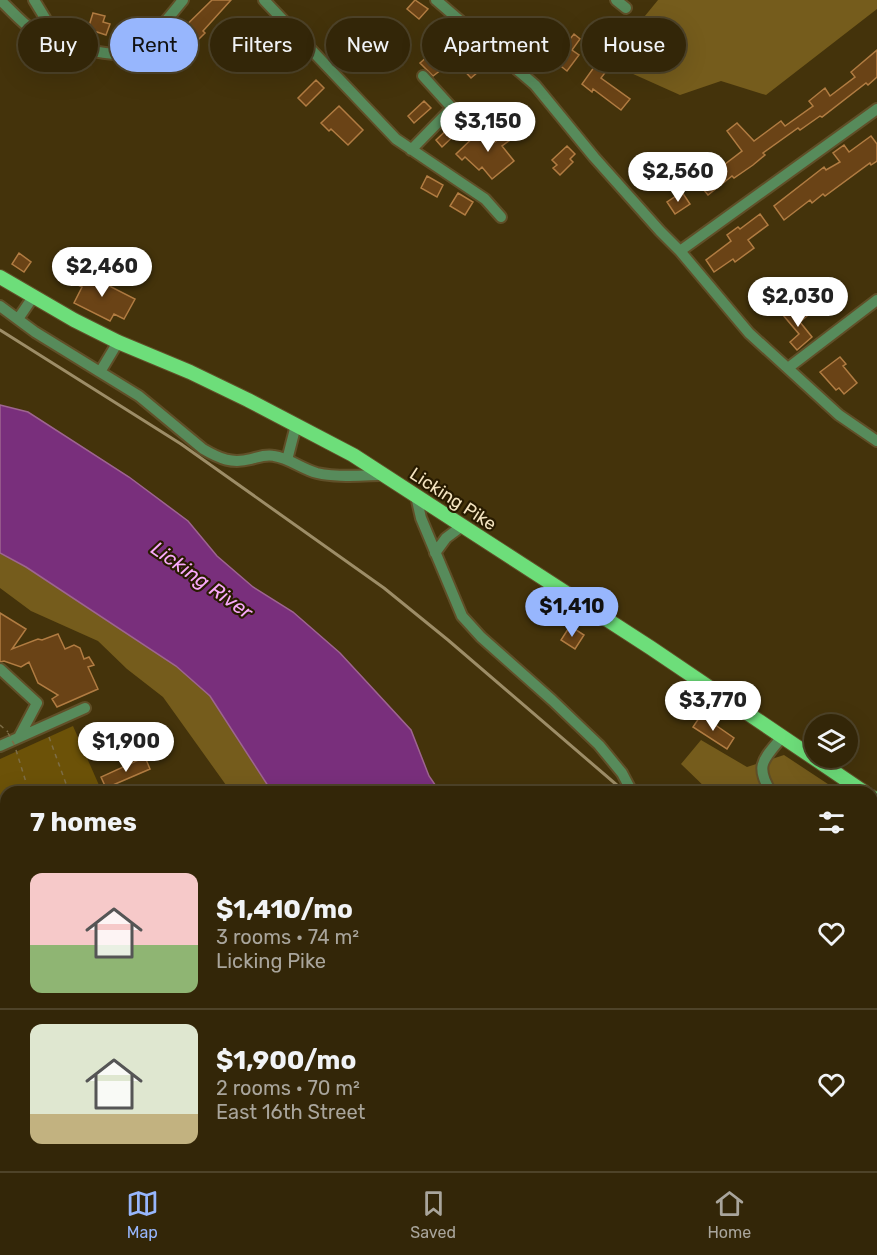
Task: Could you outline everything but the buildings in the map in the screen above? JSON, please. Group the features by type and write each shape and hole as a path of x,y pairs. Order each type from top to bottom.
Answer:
{"main road":[{"name":"Licking Pike","path":"0,277 118,342 190,372 353,455 641,642 855,786"}],"street":[{"path":"0,0 20,18"},
{"path":"34,0 45,18"},
{"path":"98,51 120,56 132,52 183,0"},
{"path":"264,0 396,139 485,199 501,217"},
{"path":"436,0 535,85 594,157 680,251 749,333 840,415 877,441"},
{"path":"616,0 626,8"},
{"path":"411,150 452,108 423,76"},
{"path":"680,251 877,109"},
{"path":"18,319 33,297"},
{"path":"788,368 877,300"},
{"path":"0,306 139,396 203,449 215,456 238,462 268,455 318,473 342,476 382,475"},
{"path":"100,372 118,342"},
{"path":"286,460 296,425"},
{"path":"416,496 421,518 462,616 481,637 599,745 622,773 629,786"},
{"path":"435,553 446,538 462,526"},
{"path":"0,669 37,703 17,742"},
{"path":"0,746 17,742 85,708"},
{"path":"767,786 762,769 763,760 782,737"}],"path":[{"path":"0,725 17,742 27,786"},
{"path":"45,726 67,786"}],"shaded area":[{"path":"658,0 877,0 877,9 766,95 721,81 680,95 629,72 686,72 686,18 643,18"},
{"path":"0,553 26,567 176,666 210,696 268,786 227,786 163,697 127,669 98,641 31,611 0,588"},
{"path":"73,726 99,786 0,786 0,759"},
{"path":"701,740 747,767 784,755 831,786 704,786 681,764"}],"water":[{"name":"Licking River","path":"0,405 28,412 129,477 188,521 217,556 253,587 293,612 340,653 411,730 429,776 436,786 268,786 210,696 176,666 26,567 0,553"}],"railway":[{"path":"0,330 181,444 384,588 618,786"}]}
